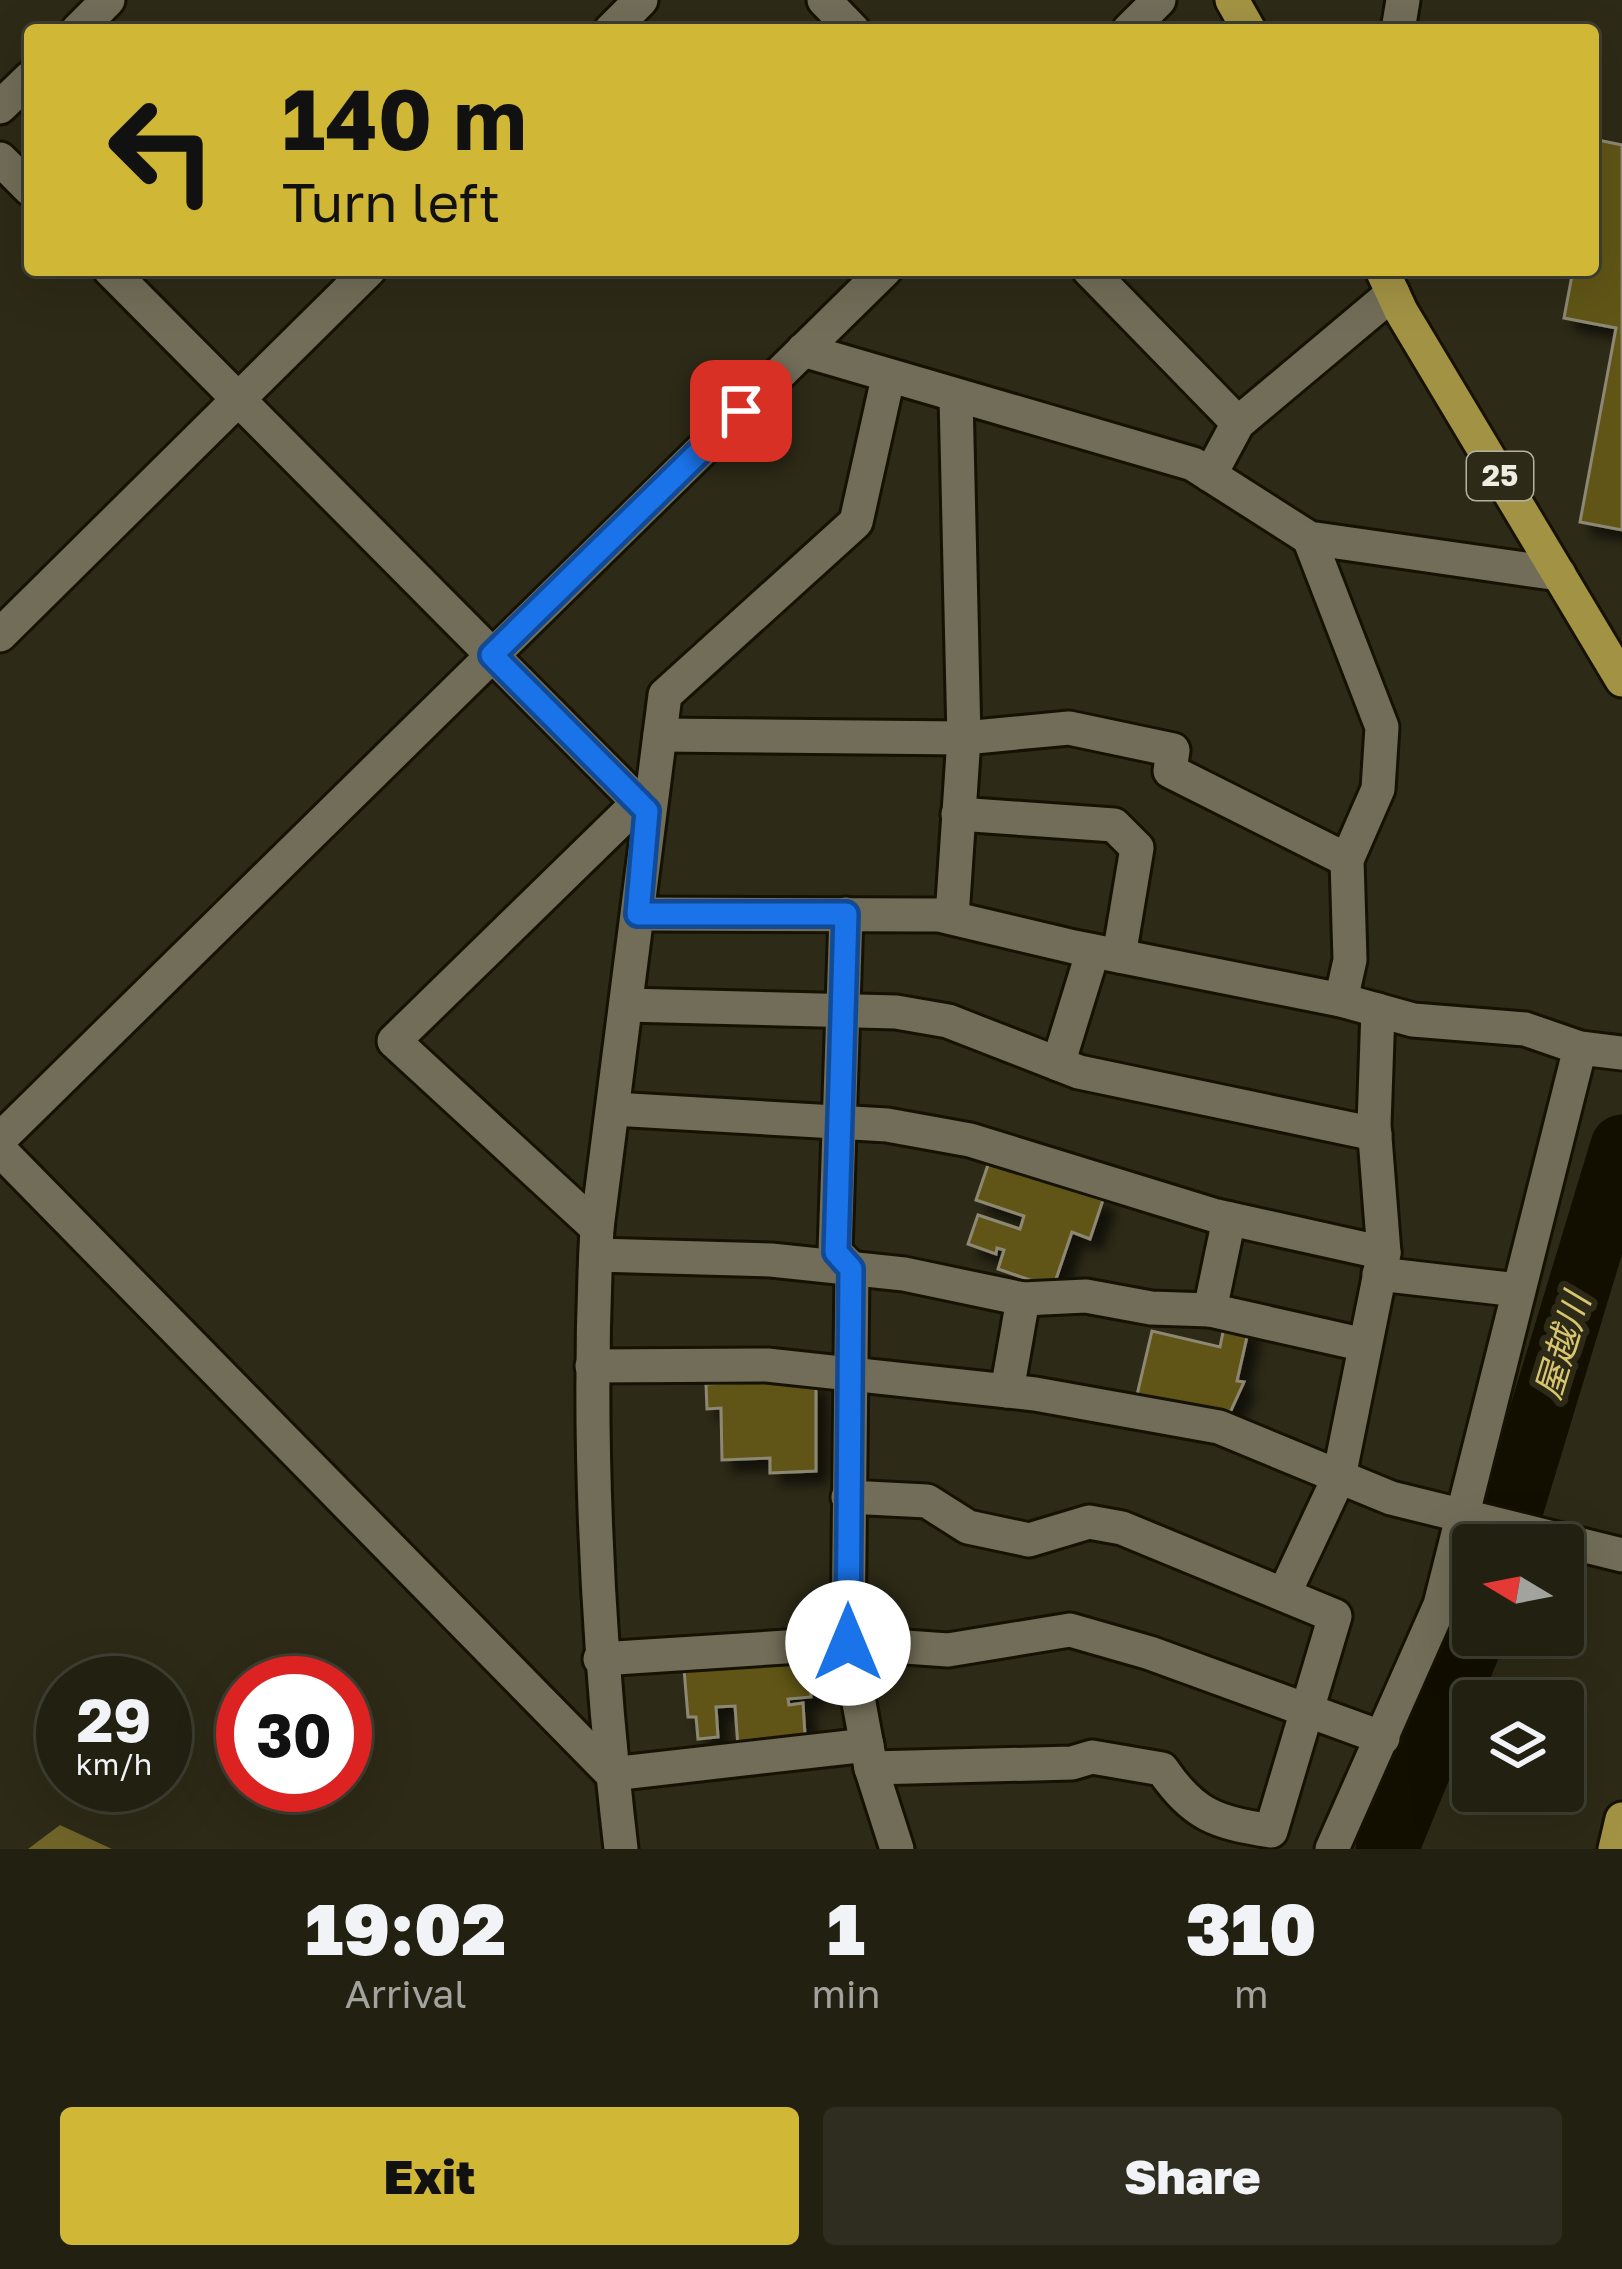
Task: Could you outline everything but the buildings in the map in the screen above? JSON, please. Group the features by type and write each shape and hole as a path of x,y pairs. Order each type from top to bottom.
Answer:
{"main road":[{"name":"25","path":"1388,281 1622,680"},
{"path":"1615,1849 1622,1819"}],"street":[{"path":"84,24 108,0"},
{"path":"617,24 641,0"},
{"path":"824,0 847,24"},
{"path":"1135,24 1159,0"},
{"path":"0,107 24,84"},
{"path":"0,159 24,184"},
{"path":"116,276 642,807"},
{"path":"0,635 363,276"},
{"path":"0,1139 878,276"},
{"path":"1094,276 1238,423"},
{"path":"1210,475 1238,423 1388,281"},
{"path":"803,350 1193,464 1309,538 1559,574"},
{"path":"621,1849 600,1659 592,1366 596,1241 638,914 642,807 665,695 856,522 888,378"},
{"path":"952,917 964,738 956,397"},
{"path":"1309,538 1382,727 1378,789 1347,860 1350,960 1340,1000"},
{"path":"660,735 964,738 1069,728 1172,750 1170,772 1347,860"},
{"path":"642,807 394,1041 596,1241 851,1269 1022,1299 1086,1296 1151,1307 1210,1310 1365,1345"},
{"path":"958,814 1114,825 1137,848 1106,953 1058,1064"},
{"path":"638,914 952,917 1340,1000 1413,1020 1525,1029 1599,1051 1518,1290 1468,1515 1440,1605 1332,1849"},
{"path":"846,914 836,1252 851,1269 848,1643 869,1756 897,1849"},
{"path":"626,1005 843,1011 948,1022 1058,1064 1206,1102 1375,1135"},
{"path":"1285,1592 1339,1477 1382,1263 1375,1135 1378,1010"},
{"path":"613,1109 839,1123 970,1140 1382,1263 1518,1290"},
{"path":"0,1150 612,1774 869,1756 1072,1763 1092,1757 1162,1769 1188,1807 1271,1831 1335,1616 1122,1528 1090,1522 1029,1540 968,1527 927,1501 848,1497"},
{"path":"1210,1310 1229,1219"},
{"path":"1007,1391 1022,1299"},
{"path":"592,1366 767,1365 1007,1391 1220,1427 1391,1498 1622,1555"},
{"path":"600,1659 848,1643 948,1650 1070,1630 1150,1653 1383,1738"}],"shaded area":[{"path":"60,1825 112,1849 28,1849"}],"waterway":[{"name":"屋越川","path":"1507,1524 1622,1146"},
{"name":"屋越川","path":"1387,1849 1465,1656"}],"route":[{"path":"741,411 492,655 647,811 638,914 846,914 836,1252 851,1269 848,1643"}]}
